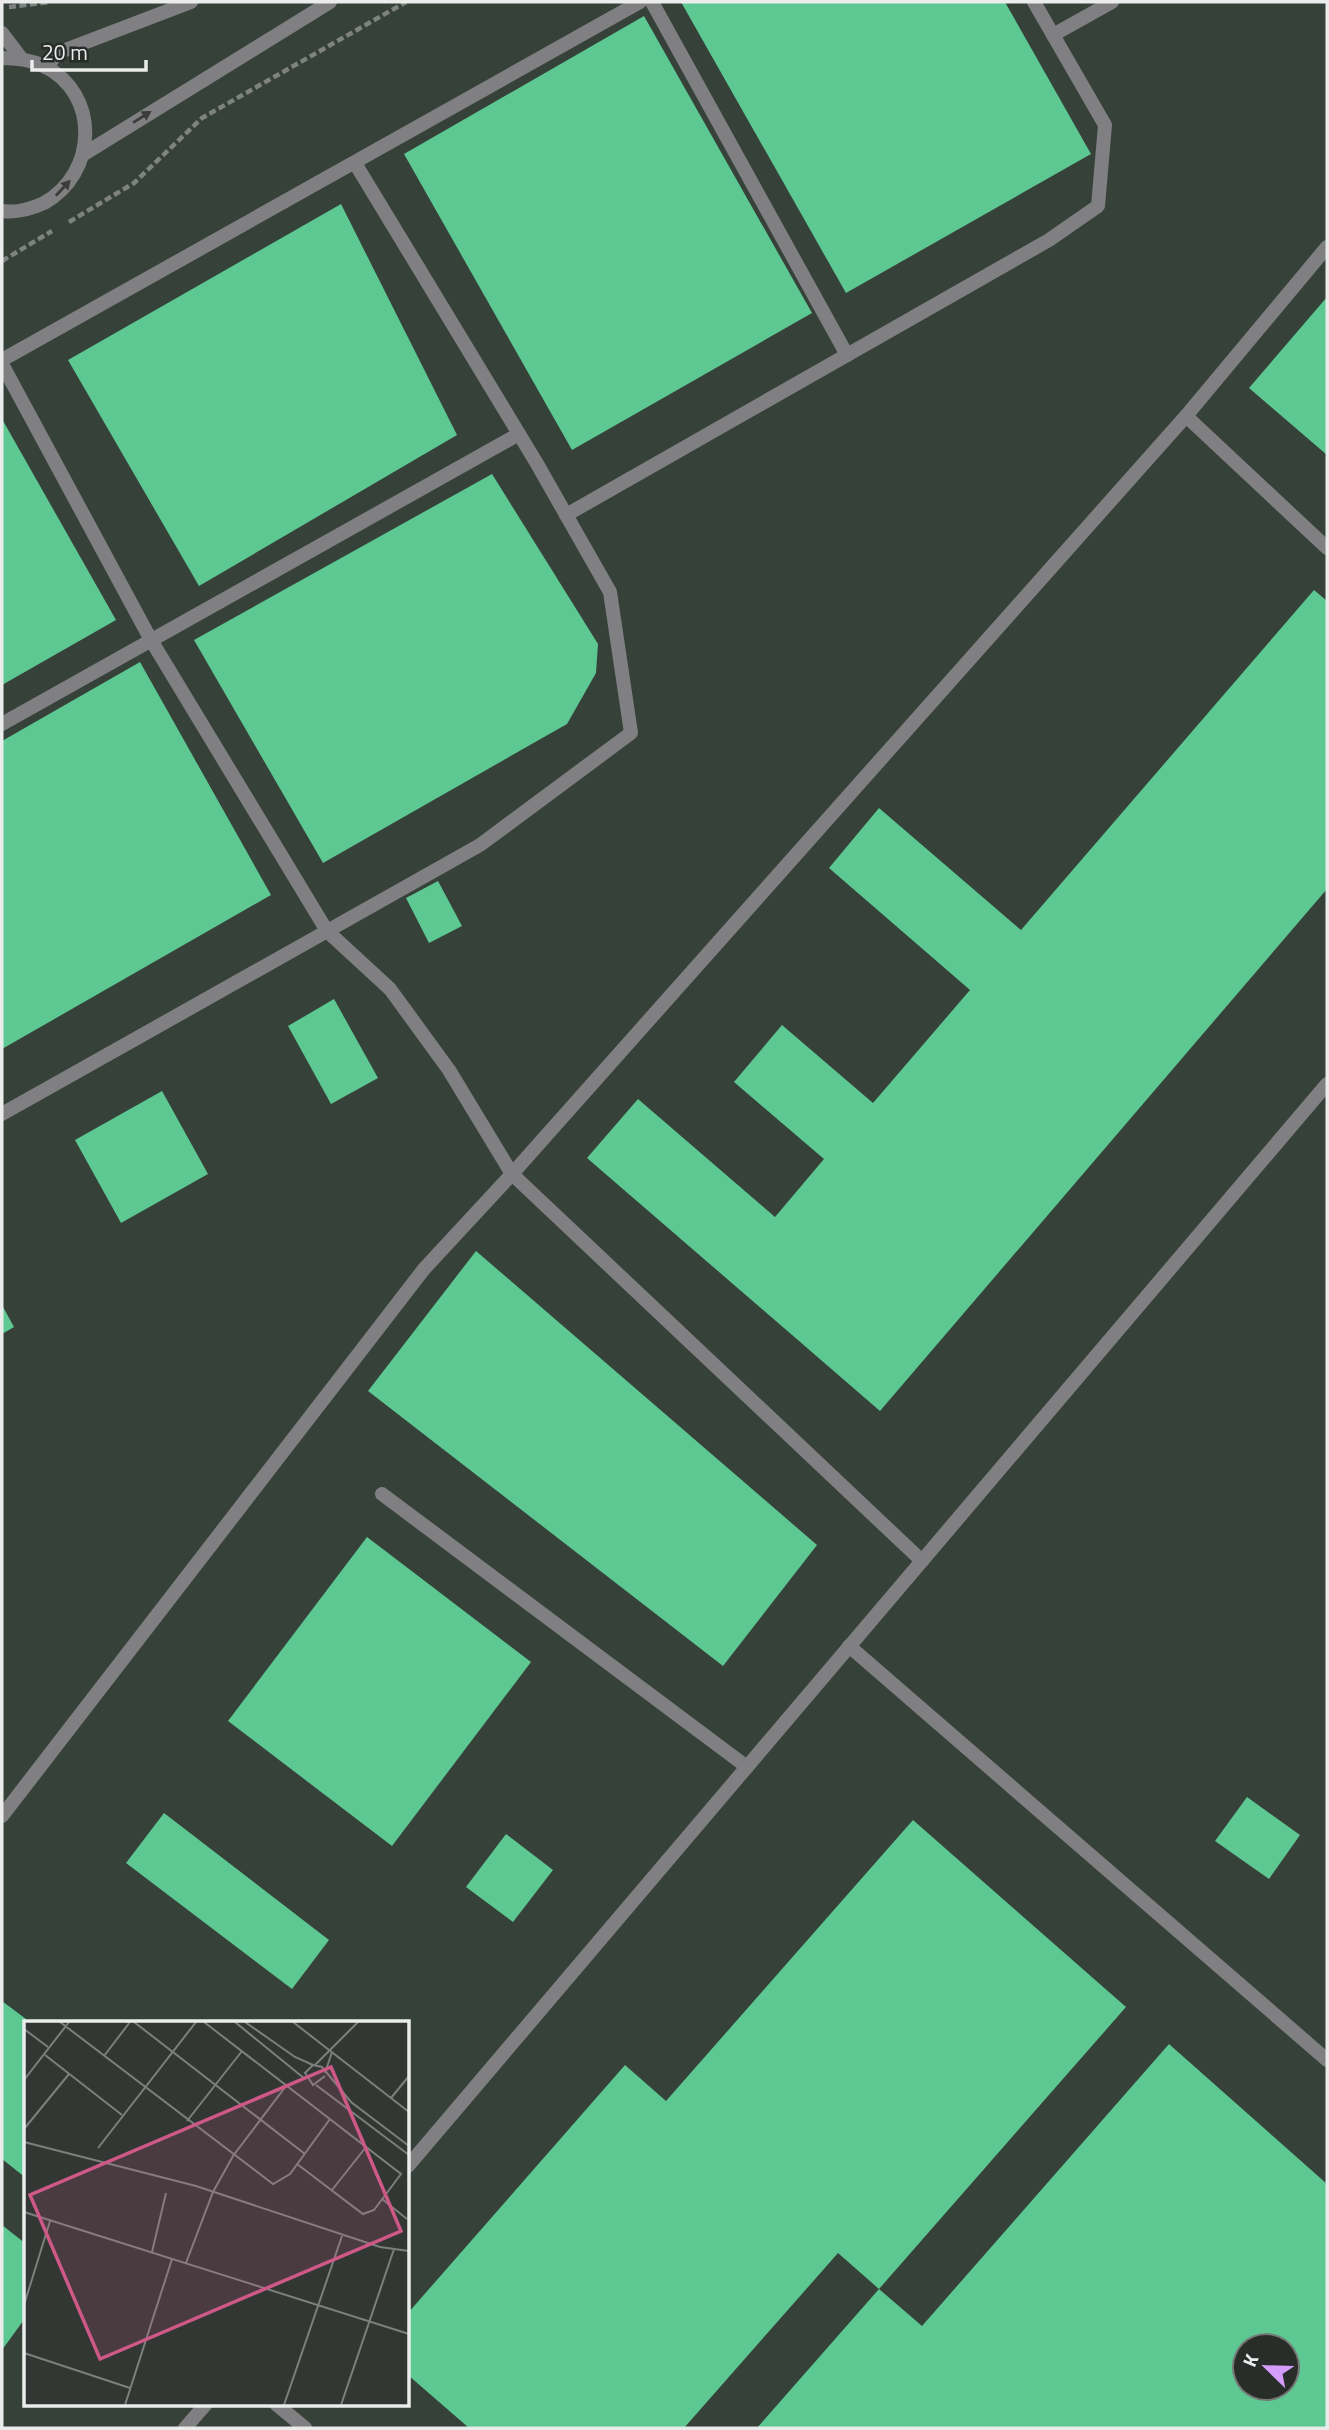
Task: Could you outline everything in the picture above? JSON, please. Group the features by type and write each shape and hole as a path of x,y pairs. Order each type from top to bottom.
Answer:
{"street":[{"path":"45,66 60,52 191,2"},
{"path":"84,154 330,2"},
{"path":"640,2 2,362 151,640 327,931 390,989 449,1070 512,1174 922,1561"},
{"path":"652,2 846,355"},
{"path":"566,515 1049,240 1098,206 1105,125 1034,2"},
{"path":"1053,34 1112,2"},
{"path":"2,33 21,58"},
{"path":"2,58 21,58 45,66 65,82 79,103 86,128 84,154 73,177 56,196 34,208 4,213"},
{"path":"2,1114 480,845 631,733 610,592 355,163"},
{"path":"2,1816 424,1269 512,1174 1186,416 1327,247"},
{"path":"1186,416 1327,548"},
{"path":"2,724 519,435"},
{"path":"410,2164 1327,1084"},
{"path":"382,1494 747,1767"},
{"path":"849,1646 1327,2060"},
{"path":"185,2428 204,2406"},
{"path":"278,2406 305,2428"}],"path":[{"path":"2,8 50,2"},
{"path":"68,222 134,183 202,118 406,2"},
{"path":"2,261 57,228"}],"shaded area":[{"path":"2,2 1327,2 1327,2428 2,2428"}],"building":[{"path":"681,2 1005,2 1091,154 846,293"},
{"path":"644,16 812,313 572,450 404,154"},
{"path":"341,204 457,435 199,586 68,360"},
{"path":"1327,297 1327,455 1249,388"},
{"path":"2,419 116,620 2,685"},
{"path":"492,474 598,644 596,673 567,724 323,863 194,640"},
{"path":"1314,590 1327,601 1327,889 880,1411 587,1158 638,1099 775,1217 824,1159 734,1082 782,1025 873,1103 970,990 829,868 879,808 1021,930"},
{"path":"140,662 271,895 2,1049 2,741"},
{"path":"438,881 462,926 429,943 406,898"},
{"path":"334,999 378,1078 331,1104 288,1026"},
{"path":"162,1091 208,1174 121,1223 75,1140"},
{"path":"476,1251 817,1545 723,1666 368,1391"},
{"path":"2,1305 14,1327 2,1334"},
{"path":"367,1537 531,1662 392,1846 228,1721"},
{"path":"1247,1797 1300,1835 1269,1879 1215,1841"},
{"path":"164,1813 329,1940 292,1989 126,1863"},
{"path":"913,1820 1126,2007 879,2289 838,2253 684,2428 469,2428 410,2377 410,2311 625,2065 666,2101"},
{"path":"506,1834 553,1870 513,1922 466,1887"},
{"path":"2,2001 29,2021 24,2021 24,2176 2,2159"},
{"path":"1169,2044 1327,2184 1327,2428 757,2428 879,2289 922,2326"},
{"path":"2,2225 24,2242 24,2320 2,2350"}]}
